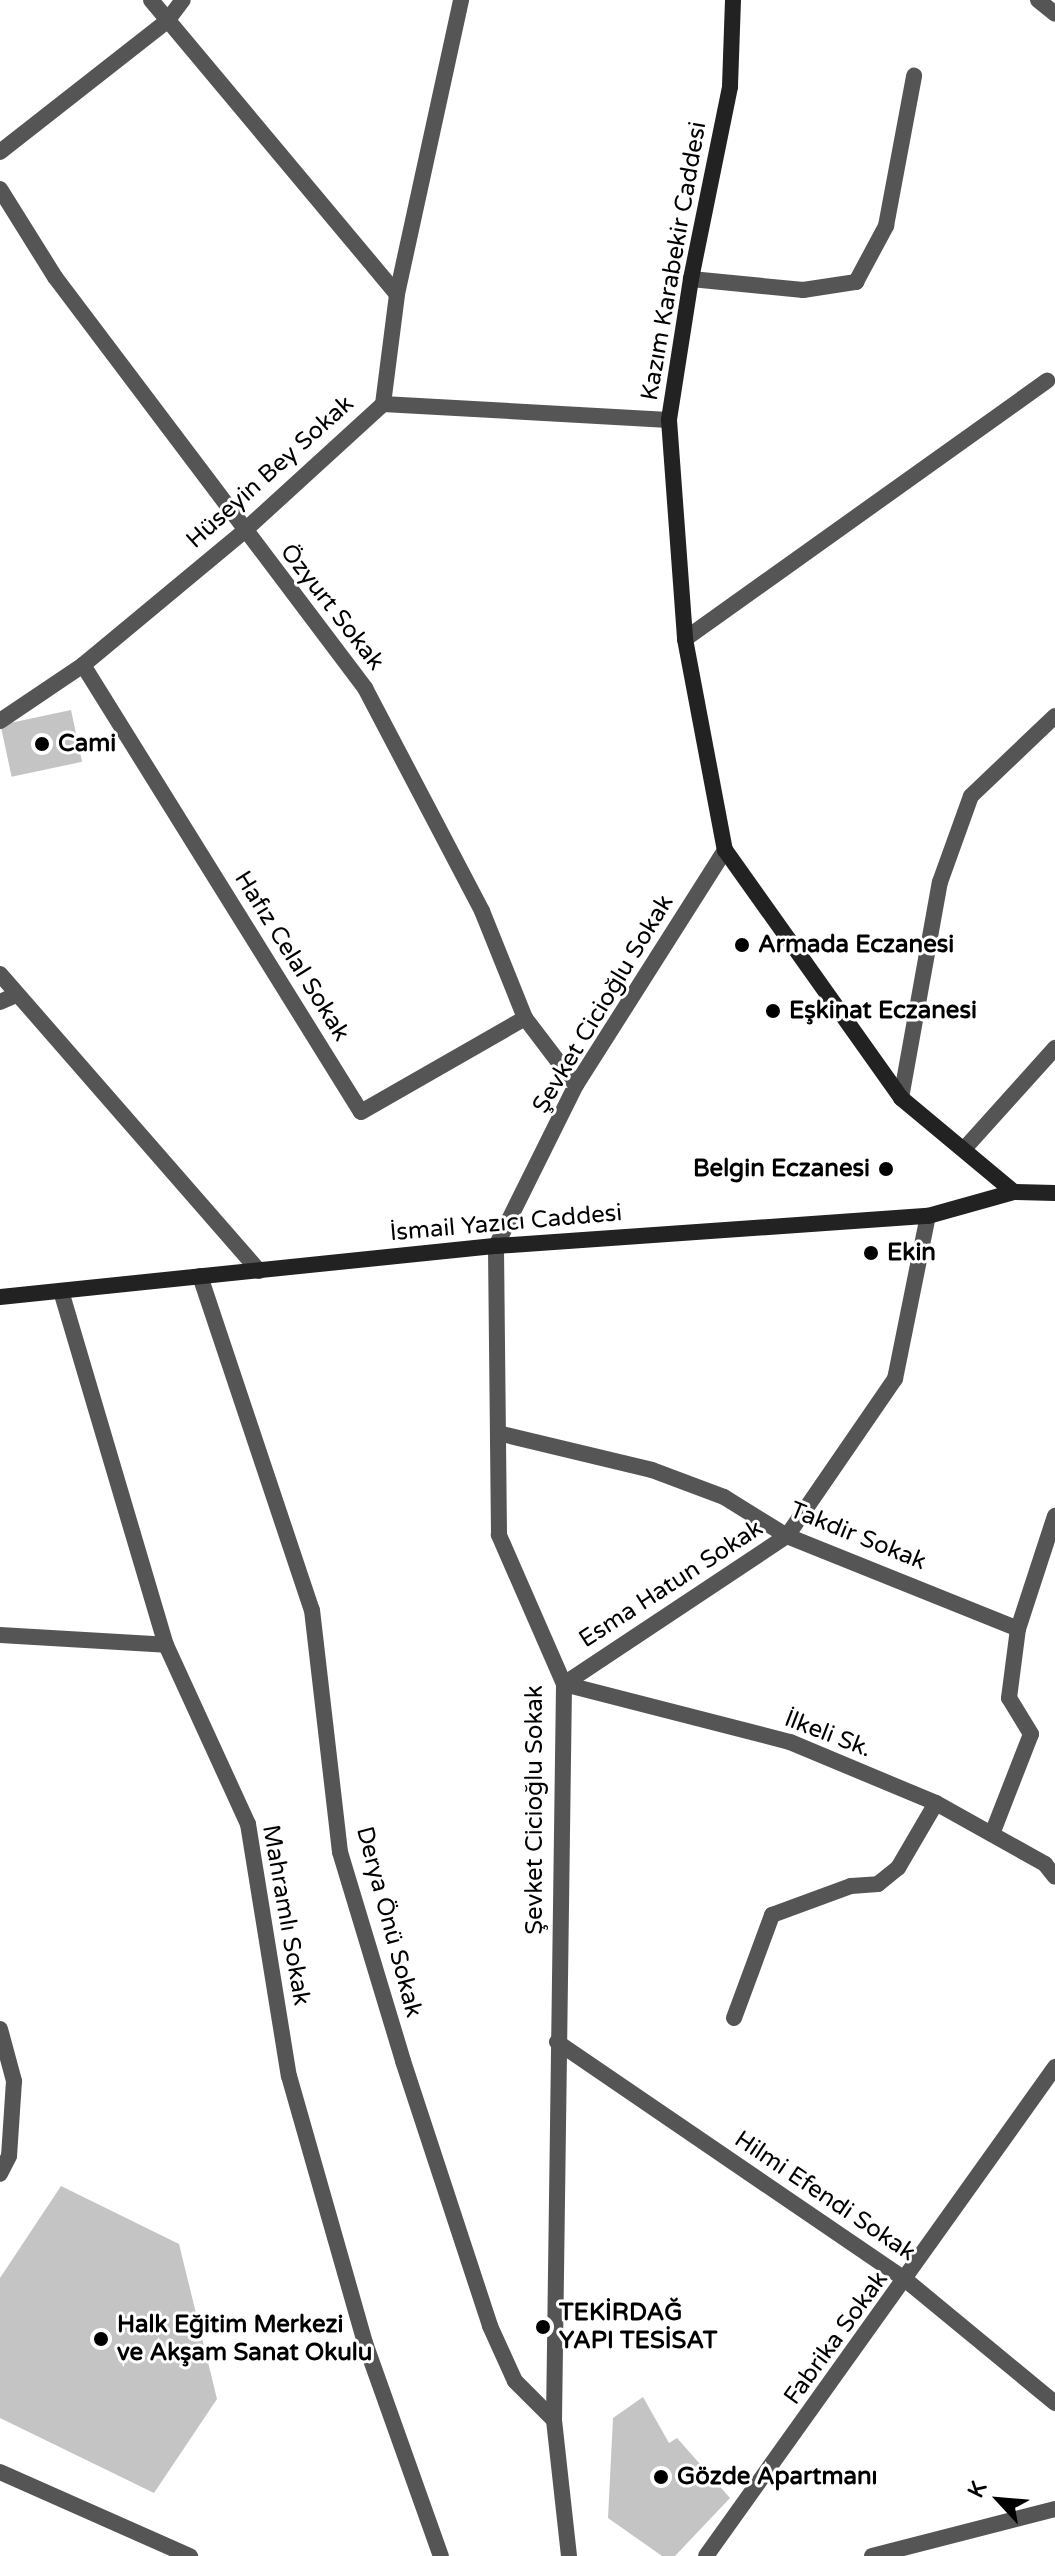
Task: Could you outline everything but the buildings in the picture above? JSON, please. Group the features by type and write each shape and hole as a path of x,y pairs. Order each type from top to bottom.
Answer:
{"street":[{"path":"151,0 397,294"},
{"path":"0,152 167,21 183,0"},
{"path":"383,404 397,294 461,0"},
{"name":"Kazım Karabekir Caddesi","path":"733,0 730,87 691,279 669,420 685,639 725,850 901,1098 965,1148 1014,1192"},
{"path":"1038,0 1055,14"},
{"path":"691,279 803,290 856,282 886,226 914,76"},
{"name":"Özyurt Sokak","path":"0,189 55,277 243,532 365,688 482,911 525,1018 576,1085"},
{"path":"685,639 1047,381"},
{"name":"Hüseyin Bey Sokak","path":"0,721 83,665 243,532 383,404 669,420"},
{"name":"Hafız Celal Sokak","path":"83,665 361,1112 525,1018"},
{"path":"901,1098 940,882 971,796 1055,716"},
{"name":"Şevket Cicioğlu Sokak","path":"569,2556 554,2420 564,1684 499,1535 496,1246 576,1085 725,850"},
{"path":"0,974 259,1271"},
{"path":"0,1002 16,995"},
{"path":"965,1148 1055,1048"},
{"path":"1014,1192 1055,1193"},
{"name":"İsmail Yazıcı Caddesi","path":"0,1297 496,1246 928,1216 1014,1192"},
{"name":"Esma Hatun Sokak","path":"564,1684 787,1536 895,1379 928,1216"},
{"name":"Derya Önü Sokak","path":"200,1276 312,1610 340,1852 403,2061 490,2326 515,2381 554,2420"},
{"name":"Mahramlı Sokak","path":"61,1291 166,1645 248,1824 289,2076 365,2343 441,2556"},
{"name":"Takdir Sokak","path":"498,1433 652,1470 724,1497 787,1536 1018,1629"},
{"path":"992,1834 1031,1734 1009,1698 1018,1629 1055,1516"},
{"path":"0,1635 166,1645"},
{"name":"İlkeli Sk.","path":"564,1684 790,1742 936,1803 1052,1864"},
{"path":"734,2018 772,1915 851,1886 878,1884 898,1868 936,1803"},
{"path":"0,2029 14,2081 9,2156 0,2174"},
{"name":"Hilmi Efendi Sokak","path":"557,2042 907,2281 1055,2403"},
{"name":"Fabrika Sokak","path":"706,2556 907,2281 1055,2067"},
{"path":"0,2472 190,2556"},
{"path":"872,2556 1055,2509"}],"place":[{"name":"Cami","path":"42,744"},
{"name":"Armada Eczanesi","path":"742,945"},
{"name":"Eşkinat Eczanesi","path":"773,1011"},
{"name":"Belgin Eczanesi","path":"886,1169"},
{"name":"Ekin","path":"871,1253"},
{"name":"TEKİRDAĞ YAPI TESİSAT","path":"543,2327"},
{"name":"Halk Eğitim Merkezi ve Akşam Sanat Okulu","path":"101,2339"},
{"name":"Gözde Apartmanı","path":"661,2477"}]}
